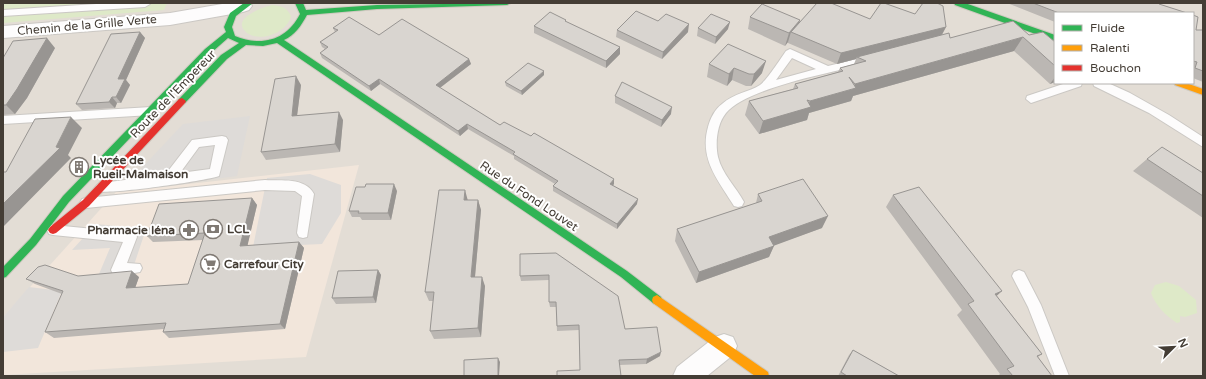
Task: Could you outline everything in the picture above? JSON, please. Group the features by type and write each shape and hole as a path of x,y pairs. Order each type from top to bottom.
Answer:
{"street":[{"path":"229,28 235,40 243,44 266,44 278,40 297,28 302,21 304,13 299,3"},
{"path":"304,13 377,7 507,3"},
{"path":"958,3 1007,21 1052,41"},
{"name":"Chemin de la Grille Verte","path":"3,32 170,19 246,5"},
{"name":"Route de l'Empereur","path":"3,274 33,242 66,199 208,51 229,28 234,14 246,5"},
{"name":"Chemin de la Grille Verte","path":"170,19 229,28"},
{"name":"Rue du Fond Louvet","path":"278,40 624,274 662,304 724,346 764,376"},
{"name":"Route de l'Empereur","path":"33,242 52,230 86,203 224,57 243,44"},
{"path":"1181,84 1203,92"},
{"path":"686,376 724,346"}],"lane":[{"path":"3,13 60,6 145,4"},
{"path":"133,22 145,4"},
{"path":"994,27 1007,21"},
{"path":"764,88 790,53 828,70"},
{"path":"738,202 714,164 712,138 715,122 725,107 739,98 764,88 882,57"},
{"path":"1031,99 1074,84"},
{"path":"1100,84 1129,96 1183,128 1203,143"},
{"path":"3,120 151,111"},
{"path":"101,188 124,186 168,180 215,173 222,140 196,143 168,180"},
{"path":"86,203 265,185 298,186 308,194 304,233"},
{"path":"52,230 131,237 118,270 135,268"},
{"path":"1019,276 1034,305 1062,376"}],"shaded area":[{"path":"3,3 1203,3 1203,376 3,376"},
{"path":"250,116 237,176 119,192 183,124"},
{"path":"359,165 306,357 3,375 3,317 116,192"},
{"path":"310,174 341,185 341,213 322,244 253,247 267,178"},
{"path":"96,224 146,229 130,277 96,281 110,248 72,250"},
{"path":"29,287 62,291 38,348 3,352 3,317"}],"green space":[{"path":"3,3 167,3 164,10 3,23"},
{"path":"272,5 283,8 288,11 291,16 285,27 266,36 259,37 247,33 243,28 242,23 249,14"},
{"path":"1166,282 1179,286 1196,300 1197,313 1185,317 1180,316 1180,322 1177,323 1158,306 1151,293 1155,285"}],"building":[{"path":"817,3 831,3 870,19 881,3 915,14 923,3 937,3 943,6 946,27 841,53 791,32"},
{"path":"1033,3 1160,3 1159,4 1184,12 1056,12"},
{"path":"762,4 800,20 789,33 750,17"},
{"path":"636,11 658,21 666,14 689,24 663,52 617,30"},
{"path":"550,12 566,20 565,21 620,47 606,61 534,26"},
{"path":"711,14 730,22 716,37 698,28"},
{"path":"1194,15 1198,17 1196,30 1203,30 1203,71 1195,68 1197,62 1194,61"},
{"path":"349,17 379,35 402,19 469,59 436,85 500,125 504,122 531,136 534,133 614,179 610,184 638,199 617,224 553,186 558,181 513,154 515,152 467,124 458,131 379,79 369,86 320,53 328,47 320,42 338,30 333,28"},
{"path":"1013,21 1029,35 1043,32 1054,41 1054,65 1023,37 855,84 849,77 856,88 810,101 807,100 811,107 763,121 749,101 798,88 795,84 843,71 840,68 866,61 857,57 949,33 950,38"},
{"path":"140,32 118,79 125,79 116,97 112,97 109,102 76,104 111,34"},
{"path":"47,38 17,89 6,105 3,105 3,58 13,41"},
{"path":"728,44 766,61 754,74 749,74 734,68 729,74 709,64"},
{"path":"528,63 544,71 521,91 505,82"},
{"path":"296,76 292,116 339,112 335,144 261,152 275,79"},
{"path":"622,82 672,107 662,120 615,96"},
{"path":"71,117 56,147 60,148 3,204 3,172 6,172 35,119"},
{"path":"1162,147 1203,173 1203,196 1147,159"},
{"path":"803,179 828,216 769,237 774,246 699,272 677,229 762,201 758,194"},
{"path":"366,184 394,184 388,213 358,213 359,211 349,211 356,187 365,187"},
{"path":"919,187 1002,291 995,294 1042,354 1037,356 1052,376 1013,376 1007,369 1014,366 968,304 974,301 893,195"},
{"path":"439,190 465,190 464,200 478,200 471,277 482,277 478,328 430,331 434,292 425,292"},
{"path":"252,198 240,246 299,242 280,324 163,332 166,323 45,332 63,291 26,279 38,267 45,265 78,276 132,271 126,288 188,284 205,233 147,236 159,204"},
{"path":"556,253 618,296 625,329 657,327 661,352 647,359 619,360 621,376 557,376 557,371 580,370 579,325 557,326 556,302 549,302 549,275 520,276 520,254"},
{"path":"378,270 373,297 332,298 338,271"},
{"path":"853,350 899,376 847,376 841,372"},
{"path":"498,358 498,376 464,376 464,360"}],"traffic: fast":[{"path":"249,3 233,15 228,27 232,38 252,44 263,44 274,41 292,31 299,24 304,14 299,3"},
{"path":"304,13 377,7 507,3"},
{"path":"958,3 1054,38"},
{"path":"3,274 33,242 66,199 208,51 229,34"},
{"path":"278,40 624,274 657,300"},
{"path":"182,101 224,57 243,44"}],"traffic: slow":[{"path":"1181,84 1203,92"},
{"path":"657,300 764,376"}],"traffic: jam":[{"path":"53,230 86,203 182,101"}],"place":[{"name":"Lycée de Rueil-Malmaison","path":"79,167"},
{"name":"LCL","path":"213,229"},
{"name":"Pharmacie Iéna","path":"189,230"},
{"name":"Carrefour City","path":"210,264"}]}
